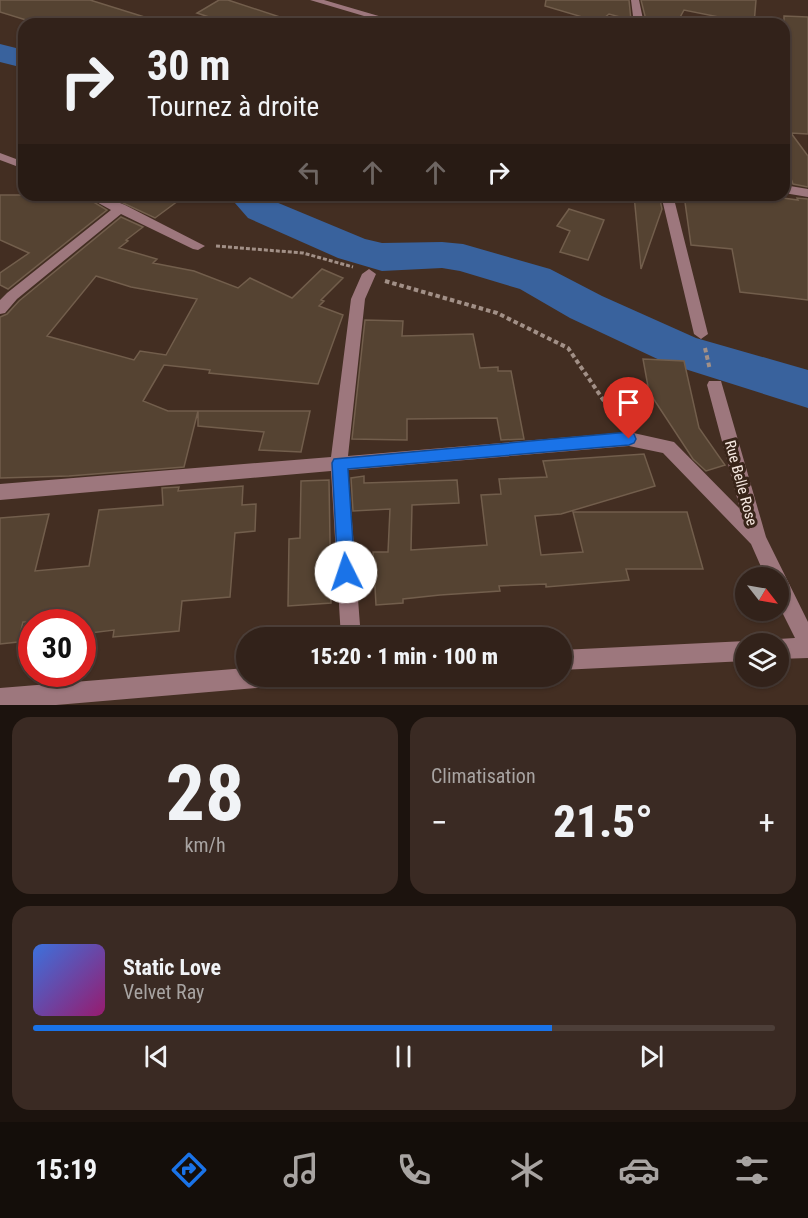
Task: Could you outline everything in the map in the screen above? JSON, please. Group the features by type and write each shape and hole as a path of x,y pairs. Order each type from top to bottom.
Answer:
{"street":[{"path":"314,0 379,18"},
{"path":"635,0 638,18"},
{"path":"0,156 18,164"},
{"path":"790,190 808,193"},
{"path":"104,201 198,246"},
{"path":"668,201 701,334"},
{"path":"0,309 12,296 121,208"},
{"path":"350,627 339,463 358,299 369,274"},
{"name":"Rue Belle Rose","path":"715,385 757,538 771,567"},
{"path":"0,492 629,439 668,447 757,538"},
{"path":"789,606 808,645 789,648"},
{"path":"572,659 735,652"},
{"path":"0,699 236,680"}],"path":[{"path":"198,246 279,249 335,259 403,288 497,313 568,348 629,439"},
{"path":"701,334 715,385"}],"building":[{"path":"0,0 90,0 148,18 20,18 0,12"},
{"path":"219,0 228,0 283,18 212,18 197,13"},
{"path":"546,0 629,0 631,18 609,14 604,18 586,18 545,6"},
{"path":"641,0 756,0 754,18 724,18 684,10 680,18 646,18"},
{"path":"784,16 808,17 808,134 791,133 808,156 808,187 793,184 790,176 790,18 784,18"},
{"path":"0,195 18,195 18,201 92,201 107,210 8,289 0,285 0,273 29,253 0,240"},
{"path":"808,199 808,300 740,292 732,249 691,245 685,201"},
{"path":"119,201 178,201 155,218"},
{"path":"635,201 660,201 662,209 641,269"},
{"path":"569,209 604,220 588,260 560,252 570,231 557,226"},
{"path":"121,217 143,227 119,248 157,259 153,263 194,271 238,288 250,278 292,298 322,269 343,278 321,300 324,301 319,306 343,315 318,384 209,373 210,370 164,365 143,401 168,411 198,411 184,467 69,476 0,478 0,317 7,314 19,301","holes":["96,276 131,287 197,299 166,355 140,351 134,360 47,336"]},
{"path":"365,320 403,321 402,336 473,334 480,368 498,367 498,371 511,371 524,439 501,440 497,418 407,419 407,440 352,439"},
{"path":"643,359 684,361 699,428 725,465 706,471 693,459 649,392"},
{"path":"198,411 310,411 301,452 259,450 264,432 198,426"},
{"path":"644,454 655,486 561,514 535,516 541,555 583,552 573,512 687,512 703,569 626,569 629,580 546,587 546,584 499,586 500,591 403,599 403,603 376,605 373,552 388,552 390,509 353,511 351,478 364,476 364,483 457,480 459,503 412,505 411,550 487,545 481,495 501,494 499,479 547,477 543,461"},
{"path":"329,480 331,603 288,606 289,539 300,538 301,481"},
{"path":"243,486 242,505 256,504 255,531 235,533 230,597 182,601 179,631 113,637 114,630 96,632 96,609 18,609 18,642 0,644 0,518 49,514 35,571 89,566 99,510 163,505 162,488 179,487 178,491"}],"waterway":[{"path":"0,53 18,58"},
{"path":"253,201 262,210 352,249 382,257 442,255 463,258 535,279 586,307 682,351 808,389"}],"route":[{"path":"346,572 339,463 629,439"}]}
